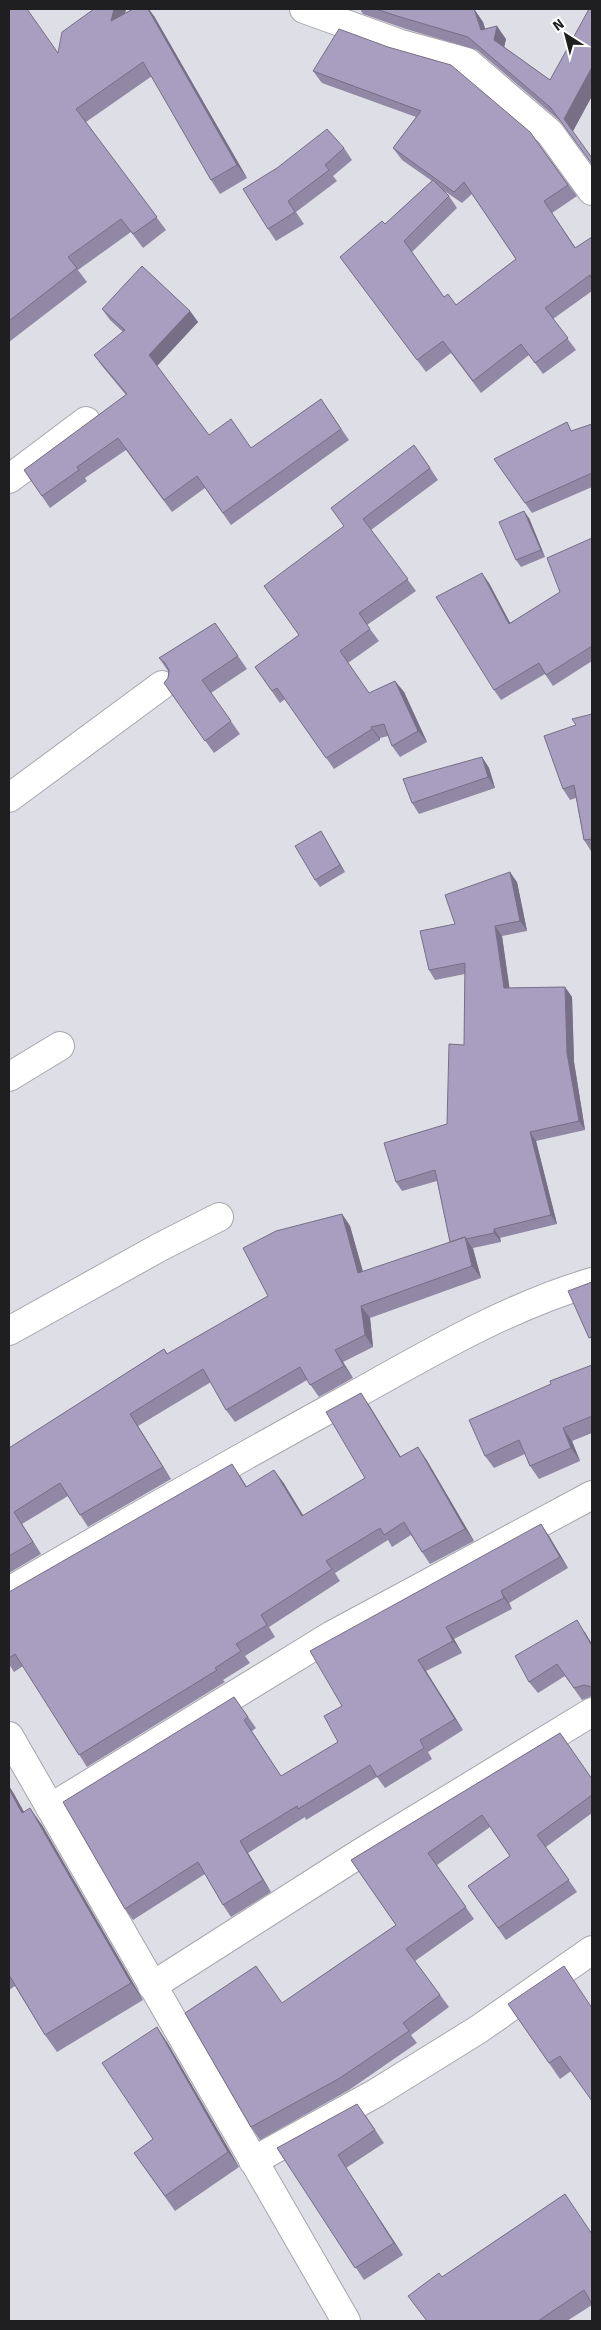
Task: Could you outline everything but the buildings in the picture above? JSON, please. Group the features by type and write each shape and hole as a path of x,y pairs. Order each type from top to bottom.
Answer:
{"street":[{"path":"304,9 401,44 467,62 550,133 592,191"},
{"path":"9,479 86,421"},
{"path":"9,798 162,685"},
{"path":"9,1077 60,1046"},
{"path":"9,1331 160,1247 219,1217"},
{"path":"9,1591 233,1462 461,1336 564,1290 592,1282"},
{"path":"50,1808 332,1635 592,1495"},
{"path":"152,1986 362,1852 592,1712"},
{"path":"9,1736 346,2321"},
{"path":"253,2161 376,2093 479,2029 592,1950"}]}
